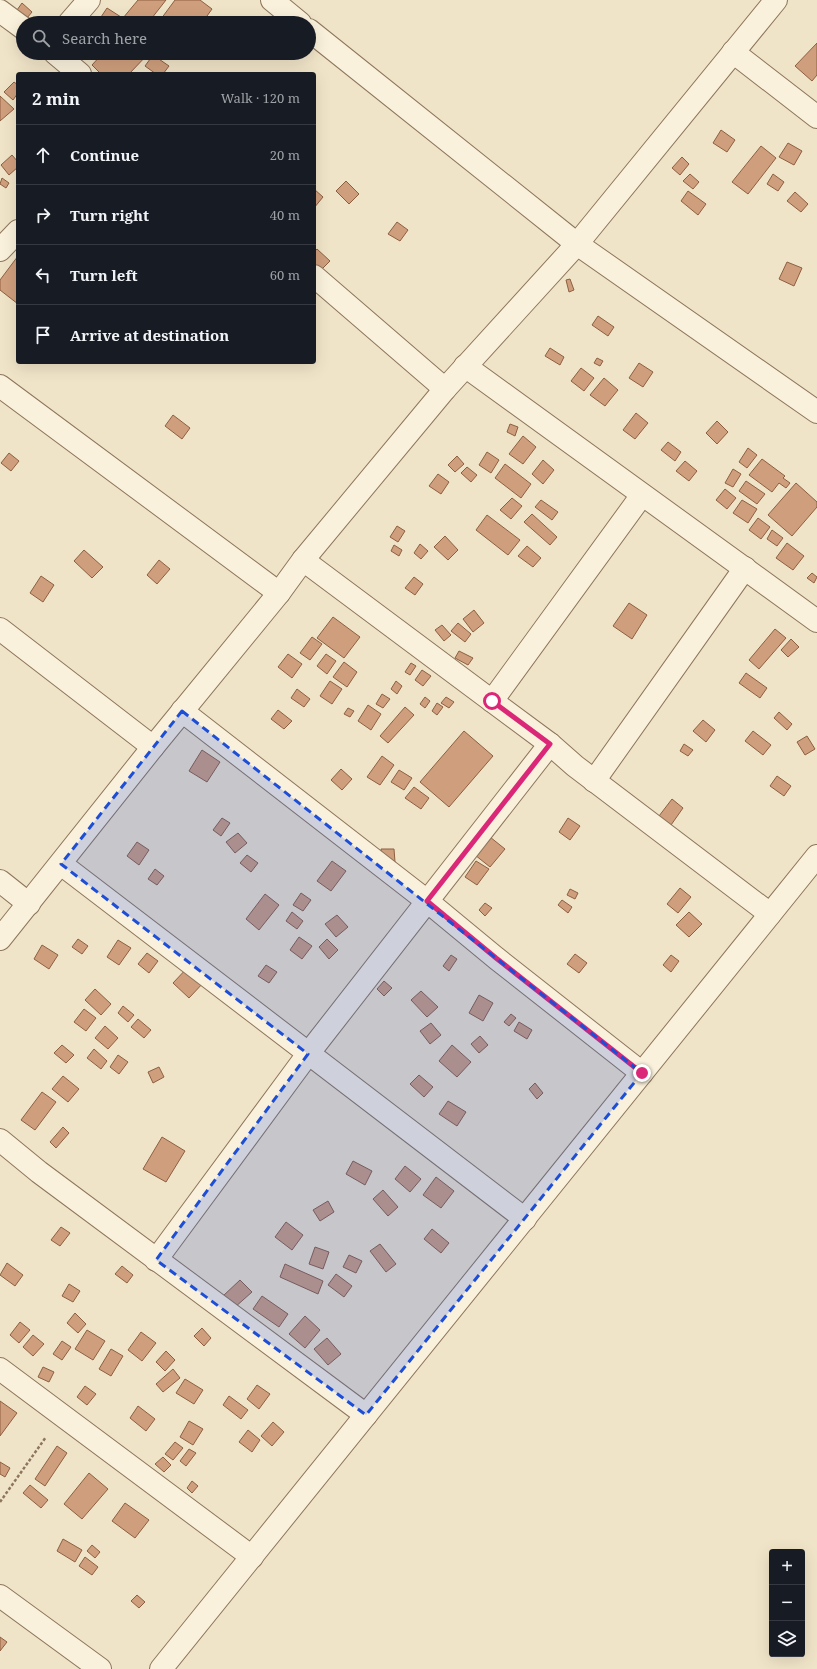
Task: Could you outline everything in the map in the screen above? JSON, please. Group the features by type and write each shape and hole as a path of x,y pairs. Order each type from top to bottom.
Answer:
{"street":[{"path":"75,16 89,0"},
{"path":"272,0 291,16"},
{"path":"0,939 182,710 279,593 303,560 445,389 577,244 776,0"},
{"path":"0,10 16,23"},
{"path":"316,36 577,244 817,412"},
{"path":"733,52 817,117"},
{"path":"63,60 78,72"},
{"path":"0,250 16,233"},
{"path":"316,278 445,389"},
{"path":"465,366 817,621"},
{"path":"0,386 279,593"},
{"path":"492,701 642,495"},
{"path":"303,560 550,744 594,781 770,914"},
{"path":"594,781 745,568"},
{"path":"0,629 153,747"},
{"path":"182,710 427,901 496,958 642,1073"},
{"path":"156,1260 308,1054 550,744"},
{"path":"161,1669 817,856"},
{"path":"61,864 308,1054 525,1218"},
{"path":"0,881 29,904"},
{"path":"0,1140 39,1172 156,1260 366,1415"},
{"path":"0,1369 252,1557"},
{"path":"0,1596 100,1669"}],"path":[{"path":"0,1502 62,1416"}],"highlighted area":[{"path":"182,711 642,1073 366,1415 156,1260 308,1054 61,864"}],"building":[{"path":"138,0 166,0 153,16 125,16"},
{"path":"175,0 200,0 212,9 207,16 163,16"},
{"path":"22,3 32,12 29,16 24,16 17,10"},
{"path":"107,8 119,16 102,16"},
{"path":"817,43 817,75 812,81 795,66"},
{"path":"97,60 142,60 131,72 99,72 92,65"},
{"path":"149,60 160,60 169,66 164,72 153,72 145,66"},
{"path":"14,82 16,84 16,96 13,100 4,92"},
{"path":"0,96 14,109 0,121"},
{"path":"721,130 735,140 727,152 713,143"},
{"path":"788,143 802,151 794,165 779,157"},
{"path":"761,146 776,158 748,194 732,182"},
{"path":"12,155 16,160 16,169 9,175 1,165"},
{"path":"682,157 689,164 680,175 672,168"},
{"path":"690,174 699,182 693,189 683,181"},
{"path":"773,174 784,182 778,191 767,184"},
{"path":"2,178 9,183 6,188 0,184"},
{"path":"346,181 359,194 349,204 336,191"},
{"path":"316,191 323,197 316,206"},
{"path":"688,191 706,204 698,215 681,201"},
{"path":"795,192 808,204 801,212 787,201"},
{"path":"397,222 408,230 400,241 388,234"},
{"path":"317,249 330,261 321,270 316,266"},
{"path":"16,259 16,302 0,290 0,280"},
{"path":"787,262 802,268 794,286 779,279"},
{"path":"570,279 574,290 569,292 566,280"},
{"path":"598,316 614,327 608,336 592,325"},
{"path":"550,348 564,357 560,365 545,356"},
{"path":"597,358 603,361 600,366 594,363"},
{"path":"639,363 653,372 643,387 629,378"},
{"path":"581,368 594,378 584,391 571,381"},
{"path":"604,378 618,390 605,406 590,395"},
{"path":"636,413 648,423 635,439 623,430"},
{"path":"173,415 190,428 182,439 165,426"},
{"path":"717,421 728,432 717,444 706,433"},
{"path":"510,424 518,427 515,436 507,432"},
{"path":"523,436 536,447 523,464 509,454"},
{"path":"668,442 681,452 675,461 661,450"},
{"path":"748,448 757,455 747,468 739,462"},
{"path":"487,452 499,460 491,473 479,465"},
{"path":"9,453 19,461 11,471 1,463"},
{"path":"457,456 464,464 455,472 448,465"},
{"path":"762,459 785,476 783,478 790,483 786,488 779,483 772,492 749,475"},
{"path":"543,460 554,470 543,484 532,474"},
{"path":"685,461 697,471 689,481 676,471"},
{"path":"505,464 531,484 521,498 495,478"},
{"path":"467,467 477,475 471,482 461,473"},
{"path":"733,469 741,474 733,487 725,483"},
{"path":"438,474 449,482 441,494 429,486"},
{"path":"746,481 765,494 757,504 739,491"},
{"path":"796,483 817,502 817,507 792,536 768,515"},
{"path":"725,489 736,498 727,509 716,500"},
{"path":"512,498 522,506 511,519 500,510"},
{"path":"541,500 558,512 552,520 535,507"},
{"path":"742,500 757,509 748,523 733,513"},
{"path":"532,514 557,537 550,545 524,522"},
{"path":"487,515 520,540 508,555 476,530"},
{"path":"758,518 770,527 761,539 749,530"},
{"path":"397,526 405,531 398,542 390,537"},
{"path":"772,530 783,538 777,546 767,539"},
{"path":"445,536 458,550 448,560 434,547"},
{"path":"787,543 804,556 793,570 776,558"},
{"path":"420,544 428,551 421,559 414,553"},
{"path":"394,545 402,550 399,556 391,551"},
{"path":"527,546 541,558 533,567 518,556"},
{"path":"84,550 103,567 92,578 74,561"},
{"path":"159,560 170,569 157,584 147,575"},
{"path":"812,573 817,577 814,583 807,578"},
{"path":"41,576 54,585 43,602 30,593"},
{"path":"414,577 423,584 415,595 405,588"},
{"path":"629,603 647,615 632,639 613,626"},
{"path":"474,610 484,623 473,632 463,619"},
{"path":"333,617 360,637 344,658 317,638"},
{"path":"458,623 471,634 465,642 451,631"},
{"path":"442,625 451,635 444,641 435,630"},
{"path":"775,629 786,638 759,669 749,660"},
{"path":"312,637 322,644 310,660 300,653"},
{"path":"791,639 799,647 788,657 781,650"},
{"path":"459,651 473,658 468,665 455,658"},
{"path":"288,654 302,664 292,678 278,667"},
{"path":"326,654 336,661 327,674 317,666"},
{"path":"344,662 357,672 347,687 333,677"},
{"path":"411,663 416,666 410,675 405,672"},
{"path":"422,670 431,676 423,686 415,680"},
{"path":"746,673 767,688 760,698 739,683"},
{"path":"330,681 342,689 332,704 320,696"},
{"path":"396,681 402,686 397,694 391,689"},
{"path":"297,689 310,699 304,707 291,698"},
{"path":"382,694 390,699 383,708 376,704"},
{"path":"425,697 430,701 425,708 420,704"},
{"path":"446,697 454,702 449,708 441,703"},
{"path":"437,703 443,707 437,715 432,711"},
{"path":"368,705 381,714 371,730 358,721"},
{"path":"405,707 414,715 388,743 380,736"},
{"path":"348,708 354,711 350,717 344,714"},
{"path":"278,710 292,721 284,729 271,719"},
{"path":"779,712 792,724 787,730 774,718"},
{"path":"703,720 715,730 706,742 693,731"},
{"path":"464,731 493,756 449,807 420,782"},
{"path":"753,731 771,745 763,755 745,741"},
{"path":"807,736 815,749 805,755 797,742"},
{"path":"684,744 693,750 688,756 680,751"},
{"path":"202,750 220,762 207,782 189,771"},
{"path":"382,756 394,765 380,785 367,777"},
{"path":"341,769 352,779 342,790 331,780"},
{"path":"399,770 412,778 404,790 391,782"},
{"path":"777,776 791,786 784,796 770,786"},
{"path":"414,787 429,798 421,809 405,798"},
{"path":"672,799 683,808 671,825 659,816"},
{"path":"222,818 230,823 221,836 213,830"},
{"path":"568,818 580,826 570,840 559,832"},
{"path":"238,833 247,843 235,853 226,842"},
{"path":"490,837 505,849 490,867 475,855"},
{"path":"137,842 149,850 139,865 127,856"},
{"path":"381,849 394,849 395,862 382,863"},
{"path":"247,855 258,863 251,872 240,863"},
{"path":"332,861 346,871 331,891 317,881"},
{"path":"476,861 489,869 477,885 465,877"},
{"path":"155,869 164,876 157,885 148,879"},
{"path":"680,888 691,897 678,913 667,904"},
{"path":"570,889 578,893 575,899 567,895"},
{"path":"301,893 311,900 303,911 293,905"},
{"path":"265,894 279,905 259,930 246,919"},
{"path":"562,900 572,907 568,913 558,905"},
{"path":"485,903 492,908 485,916 479,910"},
{"path":"292,912 303,921 297,929 286,921"},
{"path":"689,912 702,924 689,937 676,925"},
{"path":"337,915 348,927 336,937 325,924"},
{"path":"299,937 312,946 302,959 290,950"},
{"path":"78,939 88,946 82,954 72,947"},
{"path":"327,939 338,950 329,959 319,947"},
{"path":"118,940 131,948 119,965 107,957"},
{"path":"42,945 58,955 49,969 34,959"},
{"path":"147,953 158,961 149,973 138,964"},
{"path":"575,954 587,963 579,973 567,964"},
{"path":"451,955 457,959 449,971 443,966"},
{"path":"671,955 679,961 671,972 663,965"},
{"path":"266,965 277,972 269,983 258,976"},
{"path":"189,966 205,981 189,998 173,983"},
{"path":"384,981 392,988 384,996 377,989"},
{"path":"95,989 111,1004 101,1015 85,1000"},
{"path":"421,991 438,1007 427,1017 411,1000"},
{"path":"479,995 493,1003 483,1021 469,1013"},
{"path":"123,1006 134,1015 128,1022 118,1013"},
{"path":"84,1009 96,1018 86,1031 74,1022"},
{"path":"511,1014 516,1018 509,1026 504,1022"},
{"path":"138,1019 151,1030 144,1038 131,1027"},
{"path":"519,1022 532,1030 527,1039 514,1031"},
{"path":"431,1023 441,1035 430,1044 420,1031"},
{"path":"105,1026 118,1038 108,1049 95,1038"},
{"path":"480,1036 488,1045 479,1053 471,1044"},
{"path":"62,1045 74,1055 66,1063 54,1053"},
{"path":"452,1045 471,1062 457,1077 439,1061"},
{"path":"94,1049 107,1061 101,1069 87,1058"},
{"path":"118,1055 128,1062 119,1074 110,1067"},
{"path":"159,1067 164,1077 153,1083 148,1072"},
{"path":"419,1075 433,1087 424,1097 410,1084"},
{"path":"63,1076 79,1089 68,1102 52,1089"},
{"path":"535,1083 543,1093 537,1099 529,1089"},
{"path":"42,1092 56,1102 35,1130 21,1120"},
{"path":"448,1101 466,1112 457,1126 439,1114"},
{"path":"63,1127 69,1133 56,1148 50,1142"},
{"path":"162,1137 185,1151 166,1182 143,1169"},
{"path":"353,1161 372,1171 365,1185 346,1174"},
{"path":"405,1166 421,1179 410,1192 395,1179"},
{"path":"436,1177 454,1191 441,1208 423,1195"},
{"path":"383,1190 398,1207 388,1216 373,1199"},
{"path":"328,1201 334,1212 320,1221 313,1210"},
{"path":"286,1222 303,1235 292,1250 275,1237"},
{"path":"61,1227 70,1233 60,1246 51,1240"},
{"path":"432,1229 449,1243 441,1253 424,1239"},
{"path":"380,1244 396,1264 386,1272 370,1251"},
{"path":"315,1247 329,1252 323,1269 309,1264"},
{"path":"349,1255 362,1261 356,1273 343,1267"},
{"path":"7,1263 23,1275 15,1286 0,1275"},
{"path":"285,1264 323,1281 318,1294 280,1277"},
{"path":"122,1266 133,1275 127,1283 115,1274"},
{"path":"336,1274 352,1286 344,1297 328,1285"},
{"path":"240,1280 252,1292 234,1308 223,1296"},
{"path":"69,1284 80,1291 73,1302 62,1296"},
{"path":"262,1296 288,1314 279,1327 253,1309"},
{"path":"75,1313 86,1324 78,1333 67,1323"},
{"path":"305,1316 320,1330 305,1348 289,1334"},
{"path":"20,1322 30,1330 19,1343 10,1335"},
{"path":"202,1328 211,1338 204,1346 194,1336"},
{"path":"87,1330 105,1341 93,1360 75,1349"},
{"path":"141,1332 156,1343 142,1361 128,1350"},
{"path":"33,1335 44,1344 33,1356 23,1347"},
{"path":"327,1338 341,1354 328,1365 314,1349"},
{"path":"62,1341 71,1347 62,1360 53,1354"},
{"path":"111,1349 123,1356 111,1376 99,1369"},
{"path":"166,1351 175,1360 165,1371 156,1362"},
{"path":"43,1367 54,1372 49,1382 38,1377"},
{"path":"173,1369 180,1378 163,1392 156,1384"},
{"path":"185,1379 203,1390 194,1404 176,1393"},
{"path":"257,1385 270,1394 259,1409 247,1399"},
{"path":"85,1386 96,1394 87,1405 77,1397"},
{"path":"229,1396 248,1410 241,1419 223,1405"},
{"path":"0,1401 17,1413 0,1436"},
{"path":"138,1406 155,1419 146,1431 130,1418"},
{"path":"189,1421 203,1429 193,1445 180,1437"},
{"path":"273,1422 284,1432 272,1446 261,1436"},
{"path":"248,1430 260,1440 252,1452 239,1442"},
{"path":"175,1442 183,1448 173,1460 165,1454"},
{"path":"57,1446 67,1453 45,1486 35,1479"},
{"path":"189,1449 196,1453 186,1466 180,1461"},
{"path":"163,1457 171,1465 164,1472 155,1464"},
{"path":"0,1462 10,1468 5,1477 0,1474"},
{"path":"89,1473 108,1489 82,1519 64,1504"},
{"path":"192,1481 198,1486 192,1493 187,1488"},
{"path":"30,1485 48,1500 41,1508 23,1493"},
{"path":"125,1503 149,1520 135,1538 112,1521"},
{"path":"63,1539 82,1550 75,1562 57,1551"},
{"path":"92,1545 100,1552 95,1558 87,1551"},
{"path":"85,1557 98,1567 92,1575 79,1566"},
{"path":"137,1595 145,1602 139,1608 131,1601"},
{"path":"0,1637 7,1642 0,1651"}],"route":[{"path":"492,701 550,744 427,901 496,958 642,1073"}]}
